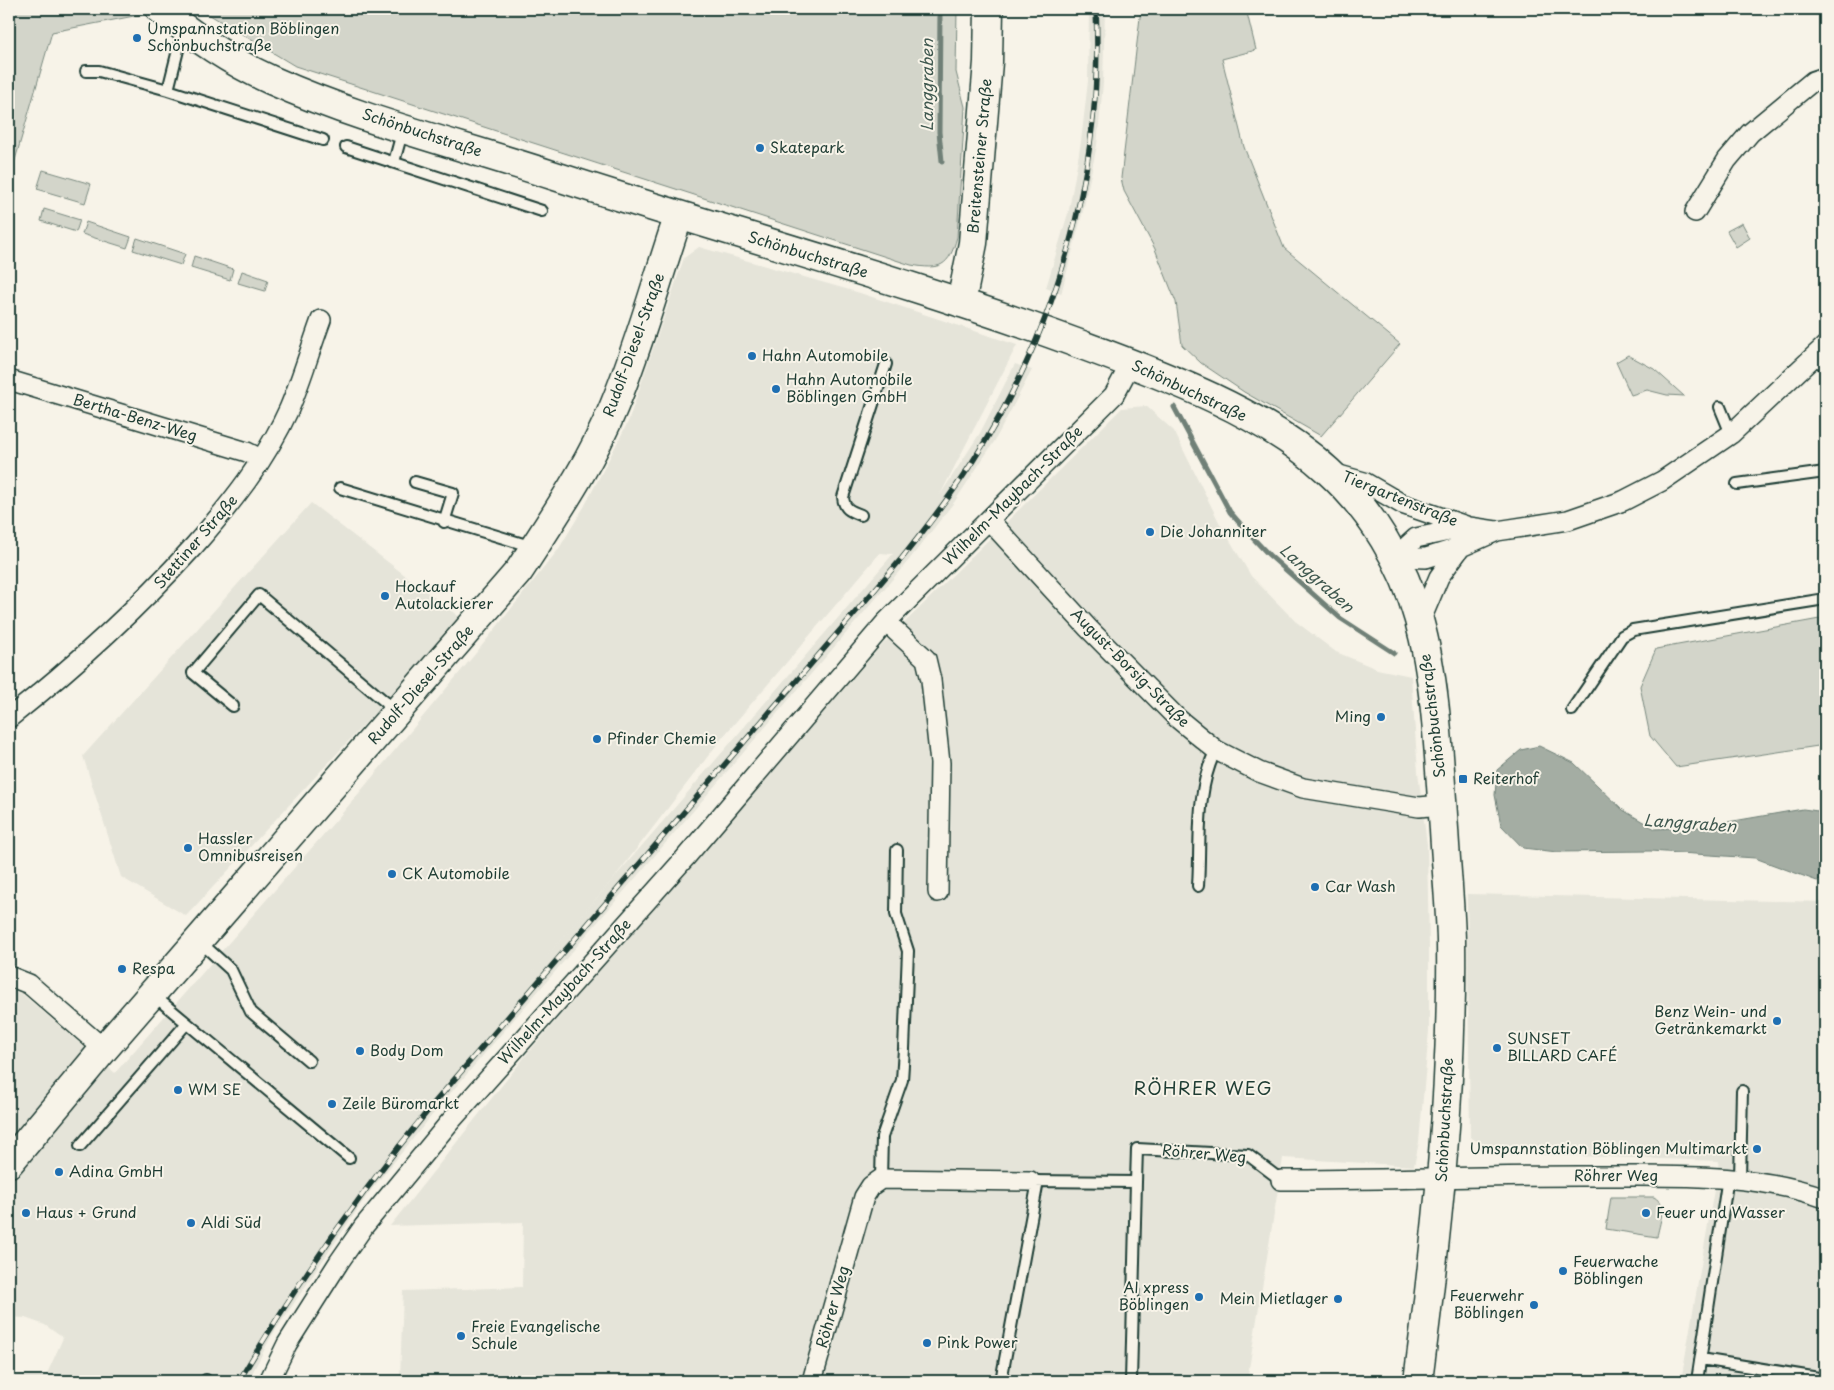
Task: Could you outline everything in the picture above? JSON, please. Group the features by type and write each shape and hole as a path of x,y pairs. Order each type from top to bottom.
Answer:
{"street":[{"name":"Schönbuchstraße","path":"160,9 188,32 270,80 403,128 1014,320 1131,363 1221,403 1262,425 1307,454 1330,472 1359,506 1395,557 1420,622 1431,691 1442,805 1451,936 1449,1079 1442,1178 1418,1381"},
{"name":"Breitensteiner Straße","path":"961,303 973,243 988,62 989,9"},
{"path":"1695,212 1726,160 1750,133 1813,81 1825,77"},
{"name":"Rudolf-Diesel-Straße","path":"9,1163 104,1049 519,571 599,440 614,406 679,215"},
{"name":"Stettiner Straße","path":"9,718 66,672 117,627 162,581 226,508 261,459 288,410 321,320"},
{"name":"Tiergartenstraße","path":"1395,557 1426,558 1461,547 1497,531 1568,520 1623,502 1662,481 1731,434 1818,362 1825,346"},
{"name":"Wilhelm-Maybach-Straße","path":"269,1381 277,1362 302,1319 354,1241 391,1192 511,1051 685,858 886,622 1114,395 1131,363"},
{"name":"Bertha-Benz-Weg","path":"9,380 247,452 261,459"},
{"name":"Tiergartenstraße","path":"1330,472 1364,482 1402,504 1469,527 1497,531"},
{"name":"August-Borsig-Straße","path":"989,520 1088,628 1177,718 1216,750 1259,772 1303,788 1419,807 1442,805"},
{"name":"Tiergartenstraße","path":"1395,557 1416,538 1469,527"},
{"name":"Tiergartenstraße","path":"1420,622 1439,577 1461,547"},
{"path":"886,622 926,660 931,680 940,763 938,892"},
{"path":"9,976 30,984 104,1049"},
{"name":"Röhrer Weg","path":"1281,1180 1442,1178 1480,1175 1734,1178 1825,1198"},
{"path":"881,1179 1034,1181"},
{"name":"Röhrer Weg","path":"812,1381 864,1197 871,1186 881,1179"}],"lane":[{"path":"168,90 179,46 188,32"},
{"path":"86,71 99,71 168,90 323,140"},
{"path":"394,162 403,128"},
{"path":"346,147 542,211"},
{"path":"861,515 848,510 844,505 843,496 886,364"},
{"path":"1720,407 1731,434"},
{"path":"1738,484 1825,472"},
{"path":"415,482 453,492 444,522"},
{"path":"340,488 444,522 534,548"},
{"path":"233,706 193,673 259,595 397,712"},
{"path":"1572,710 1622,636 1633,630 1825,599"},
{"path":"1198,886 1204,786 1208,765 1216,750"},
{"path":"881,1179 882,1137 902,1080 904,1049 908,951 896,914 897,850"},
{"path":"199,940 231,970 251,1012 309,1061"},
{"path":"152,994 349,1158"},
{"path":"80,1146 187,1023"},
{"path":"1697,1381 1734,1178 1742,1090"},
{"name":"Röhrer Weg","path":"1136,1182 1137,1149 1248,1155 1281,1180"},
{"path":"1000,1381 1034,1181 1136,1182 1131,1381"},
{"path":"1701,1359 1825,1380"}],"shaded area":[{"path":"9,9 170,9 52,32 9,181"},
{"path":"200,9 957,9 956,72 965,107 957,237 954,247 951,255 942,264 929,267 911,265 295,66"},
{"path":"1089,9 1105,9 1103,83 1097,145 1083,211 1061,294 1046,288 1069,210 1081,142 1088,81"},
{"path":"1141,9 1246,9 1256,50 1222,59 1244,147 1284,248 1400,344 1321,436 1244,392 1201,363 1182,345 1176,302 1155,249 1124,191 1121,178"},
{"path":"43,170 91,184 85,203 37,189"},
{"path":"44,209 80,220 76,232 41,221"},
{"path":"86,222 131,237 127,248 82,234"},
{"path":"1742,223 1750,238 1736,247 1727,231"},
{"path":"137,238 185,254 181,265 133,250"},
{"path":"699,247 860,293 1017,345 940,495 980,433 1015,364 1032,370 994,442 955,501 909,560 442,1103 368,1194 271,1337 248,1381 15,1381 15,1376 46,1376 63,1338 45,1325 25,1318 9,1317 9,989 22,994 115,1073 344,811 476,653 558,550 584,507 628,422 684,258","holes":["880,553 893,554 479,1035 614,878 722,738"]},
{"path":"194,256 233,269 230,280 191,268"},
{"path":"242,271 268,280 265,291 238,283"},
{"path":"1628,355 1654,369 1684,396 1667,395 1647,390 1631,395 1616,362"},
{"path":"1146,406 1174,431 1219,522 1251,576 1295,621 1336,652 1377,669 1411,676 1418,772 1427,845 1429,946 1429,1031 1419,1142 1414,1166 1283,1158 1247,1381 400,1381 403,1291 522,1287 523,1222 390,1226 527,1054 881,646 1122,408"},
{"path":"311,503 462,619 186,916 121,877 83,756"},
{"path":"1825,618 1825,745 1676,767 1650,736 1640,686 1656,649"},
{"path":"1539,746 1574,763 1623,810 1655,829 1699,827 1803,809 1825,812 1825,879 1817,881 1755,858 1650,851 1557,852 1523,848 1501,825 1495,795 1497,770 1521,750"},
{"path":"1467,894 1825,902 1825,1381 1681,1381 1719,1161 1518,1154 1490,1149 1470,1137"},
{"path":"1611,1197 1654,1197 1658,1200 1661,1205 1662,1215 1657,1237 1606,1229"}],"waterway":[{"name":"Langgraben","path":"81,9 87,9"},
{"name":"Langgraben","path":"940,9 939,132 942,161"},
{"name":"Langgraben","path":"1174,407 1230,512 1250,535 1269,555 1340,618 1394,653"}],"railway":[{"path":"239,1381 331,1237 408,1135 902,558 938,512 971,464 1001,413 1028,359 1050,303 1069,246 1083,187 1092,128 1096,68 1096,9"}],"place":[{"name":"Umspannstation Böblingen Schönbuchstraße","path":"137,38"},
{"name":"Skatepark","path":"760,148"},
{"name":"Hahn Automobile","path":"752,356"},
{"name":"Hahn Automobile Böblingen GmbH","path":"776,389"},
{"name":"Die Johanniter","path":"1150,532"},
{"name":"Hockauf Autolackierer","path":"385,596"},
{"name":"Ming","path":"1381,717"},
{"name":"Pfinder Chemie","path":"597,739"},
{"name":"Reiterhof","path":"1463,779"},
{"name":"Hassler Omnibusreisen","path":"188,848"},
{"name":"CK Automobile","path":"392,874"},
{"name":"Car Wash","path":"1315,887"},
{"name":"Respa","path":"122,969"},
{"name":"Benz Wein- und Getränkemarkt","path":"1777,1021"},
{"name":"SUNSET BILLARD CAFÉ","path":"1497,1048"},
{"name":"Body Dom","path":"360,1051"},
{"name":"WM SE","path":"178,1090"},
{"name":"Zeile Büromarkt","path":"332,1104"},
{"name":"Umspannstation Böblingen Multimarkt","path":"1757,1149"},
{"name":"Adina GmbH","path":"59,1172"},
{"name":"Haus + Grund","path":"26,1213"},
{"name":"Feuer und Wasser","path":"1646,1213"},
{"name":"Aldi Süd","path":"191,1223"},
{"name":"Feuerwache Böblingen","path":"1563,1271"},
{"name":"AI xpress Böblingen","path":"1199,1297"},
{"name":"Mein Mietlager","path":"1338,1299"},
{"name":"Feuerwehr Böblingen","path":"1534,1305"},
{"name":"Freie Evangelische Schule","path":"461,1336"},
{"name":"Pink Power","path":"927,1343"}],"district":[{"name":"RÖHRER WEG","path":"1203,1089"}]}
